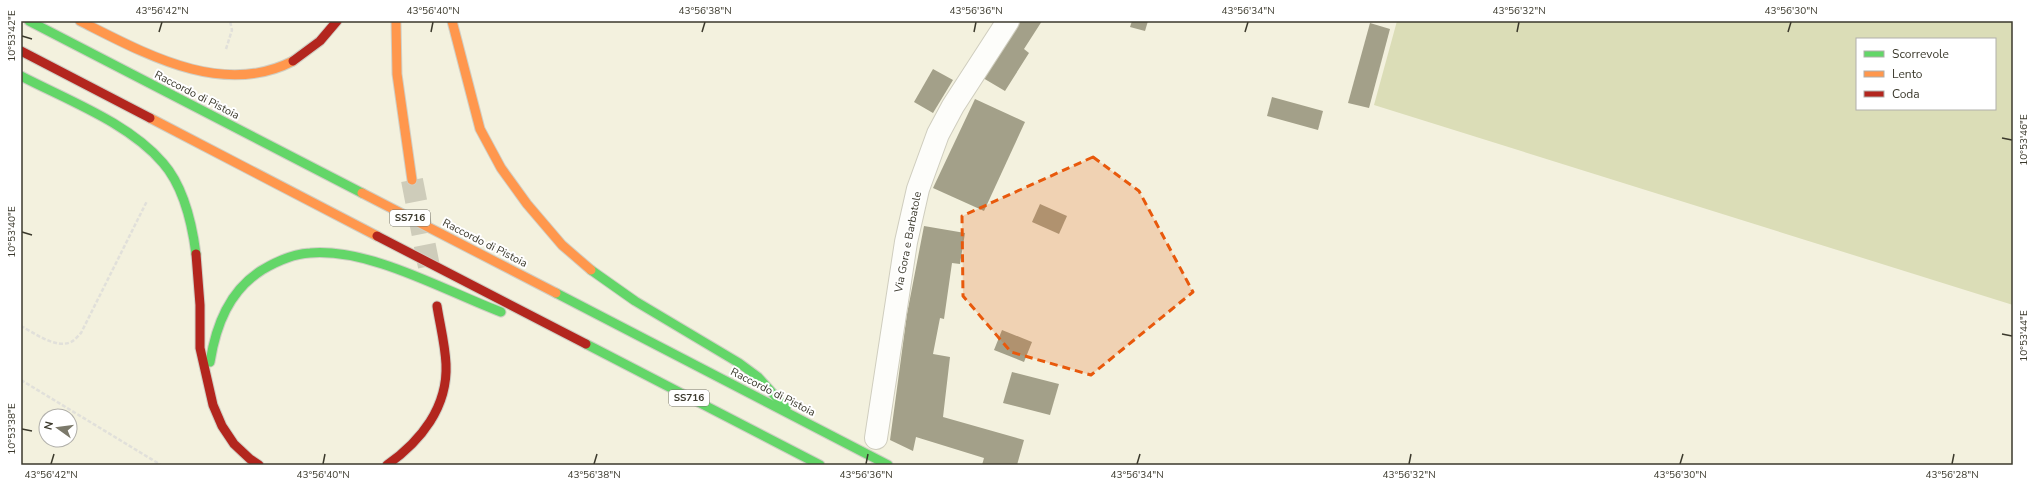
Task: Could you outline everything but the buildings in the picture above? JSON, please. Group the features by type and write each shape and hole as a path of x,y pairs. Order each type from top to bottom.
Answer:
{"highway":[{"name":"Raccordo di Pistoia","path":"29,21 888,465"},
{"path":"80,21 143,52 176,65 217,74 241,76 268,71 292,62 318,43 337,21"},
{"path":"396,21 397,74 412,180"},
{"path":"452,21 480,129 501,168 532,210 562,245 595,273 635,301 739,363 758,377 791,415"},
{"name":"SS716","path":"21,51 820,465"},
{"path":"21,76 89,112 144,144 160,159 174,178 186,206 192,233 200,305 201,353 208,377 211,396 218,417 230,439 242,452 259,465"},
{"path":"208,377 217,327 224,309 239,288 263,267 279,259 302,254 339,253 367,259 392,267 488,307 560,329"},
{"path":"388,465 413,445 434,415 442,398 446,372 437,306"}],"street":[{"name":"Via Gora e Barbatole","path":"876,438 906,242 918,189 938,134 953,106 1008,21"}],"path":[{"path":"224,52 232,30 230,21"},
{"path":"21,326 53,341 63,343 72,342 81,334 147,201"},
{"path":"21,380 105,433 161,465"}],"highlighted area":[{"path":"1093,157 1139,191 1193,292 1091,375 1011,352 963,296 962,216"}],"green space":[{"path":"1397,21 2013,21 2013,305 1374,105"}],"tunnel":[{"path":"412,180 431,277"}],"traffic: fast":[{"path":"29,21 362,193"},
{"path":"21,76 115,124 133,136 163,163 182,194 192,230 196,254"},
{"path":"210,362 220,322 226,310 241,288 262,270 285,258 297,255 310,253 333,253 358,257 407,273 501,312"},
{"path":"591,270 635,301 739,363 758,377 786,408"},
{"path":"556,293 888,465"},
{"path":"586,344 820,465"}],"traffic: slow":[{"path":"80,21 130,46 157,57 184,67 211,73 239,75 266,71 293,61"},
{"path":"396,21 397,74 412,180"},
{"path":"452,21 480,129 501,168 527,204 562,245 591,270"},
{"path":"150,118 377,236"},
{"path":"362,193 556,293"}],"traffic: jam":[{"path":"293,61 320,41 337,21"},
{"path":"21,51 150,118"},
{"path":"377,236 586,344"},
{"path":"196,254 200,305 200,348 213,405 222,426 234,444 259,465"},
{"path":"387,465 399,456 421,434 430,422 442,395 446,364 444,342 437,306"}]}
